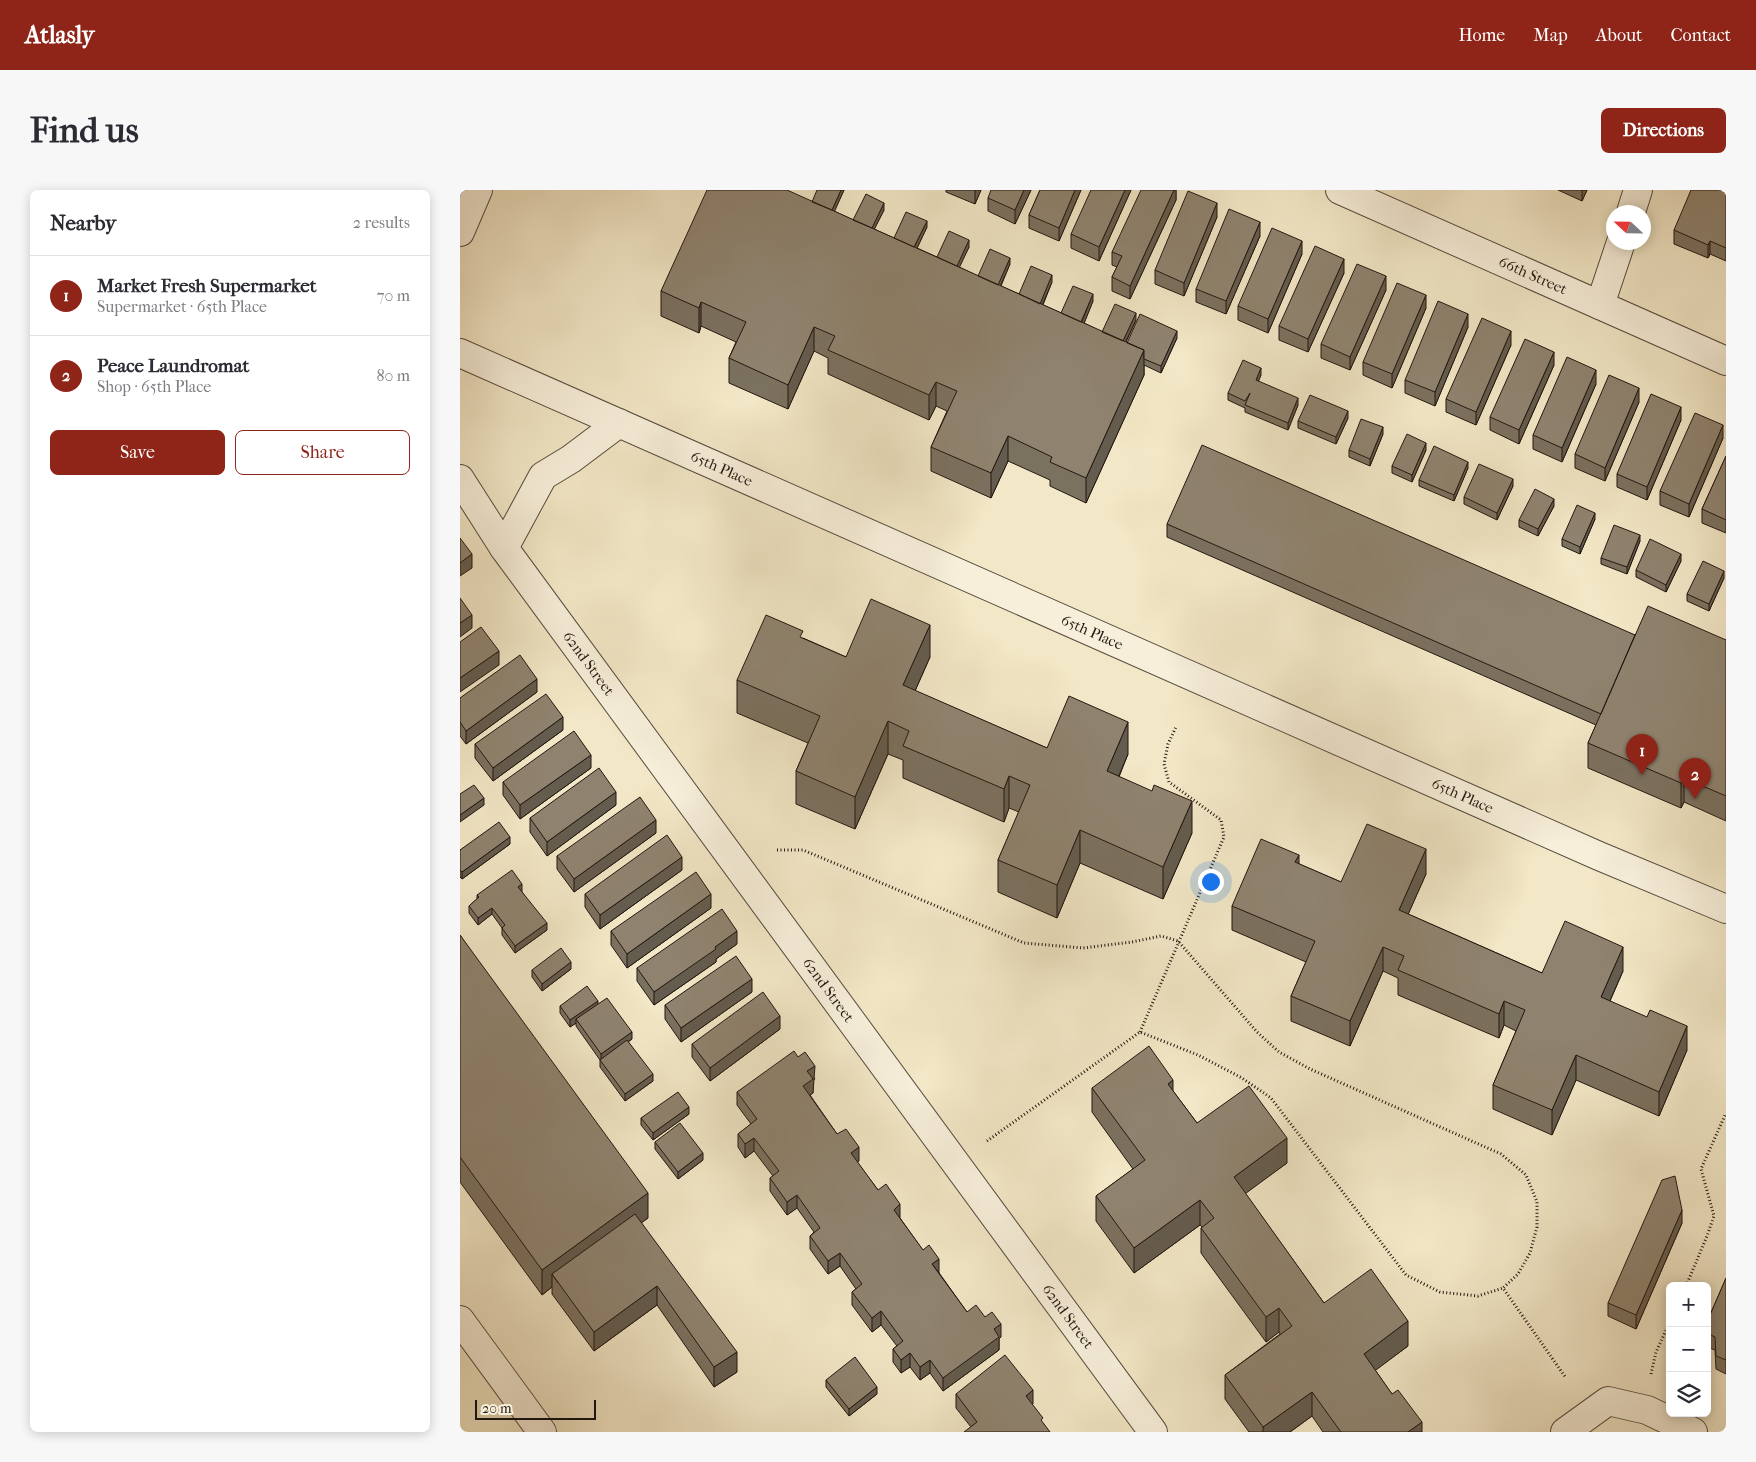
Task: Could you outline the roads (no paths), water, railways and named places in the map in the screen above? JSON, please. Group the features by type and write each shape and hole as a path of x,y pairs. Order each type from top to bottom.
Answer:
{"street":[{"path":"460,232 478,190"},
{"name":"66th Street","path":"1340,190 1726,361"},
{"path":"1633,205 1638,190"},
{"path":"1600,305 1618,250"},
{"name":"65th Place","path":"460,353 1590,852 1726,909"},
{"path":"504,548 543,476 619,423"},
{"name":"62nd Street","path":"460,479 504,548 1153,1432"},
{"path":"460,1320 542,1432"},
{"path":"1565,1432 1608,1401 1647,1410 1693,1432"}],"place":[{"name":"Market Fresh Supermarket","path":"1642,775"},
{"name":"Peace Laundromat","path":"1695,799"}]}
